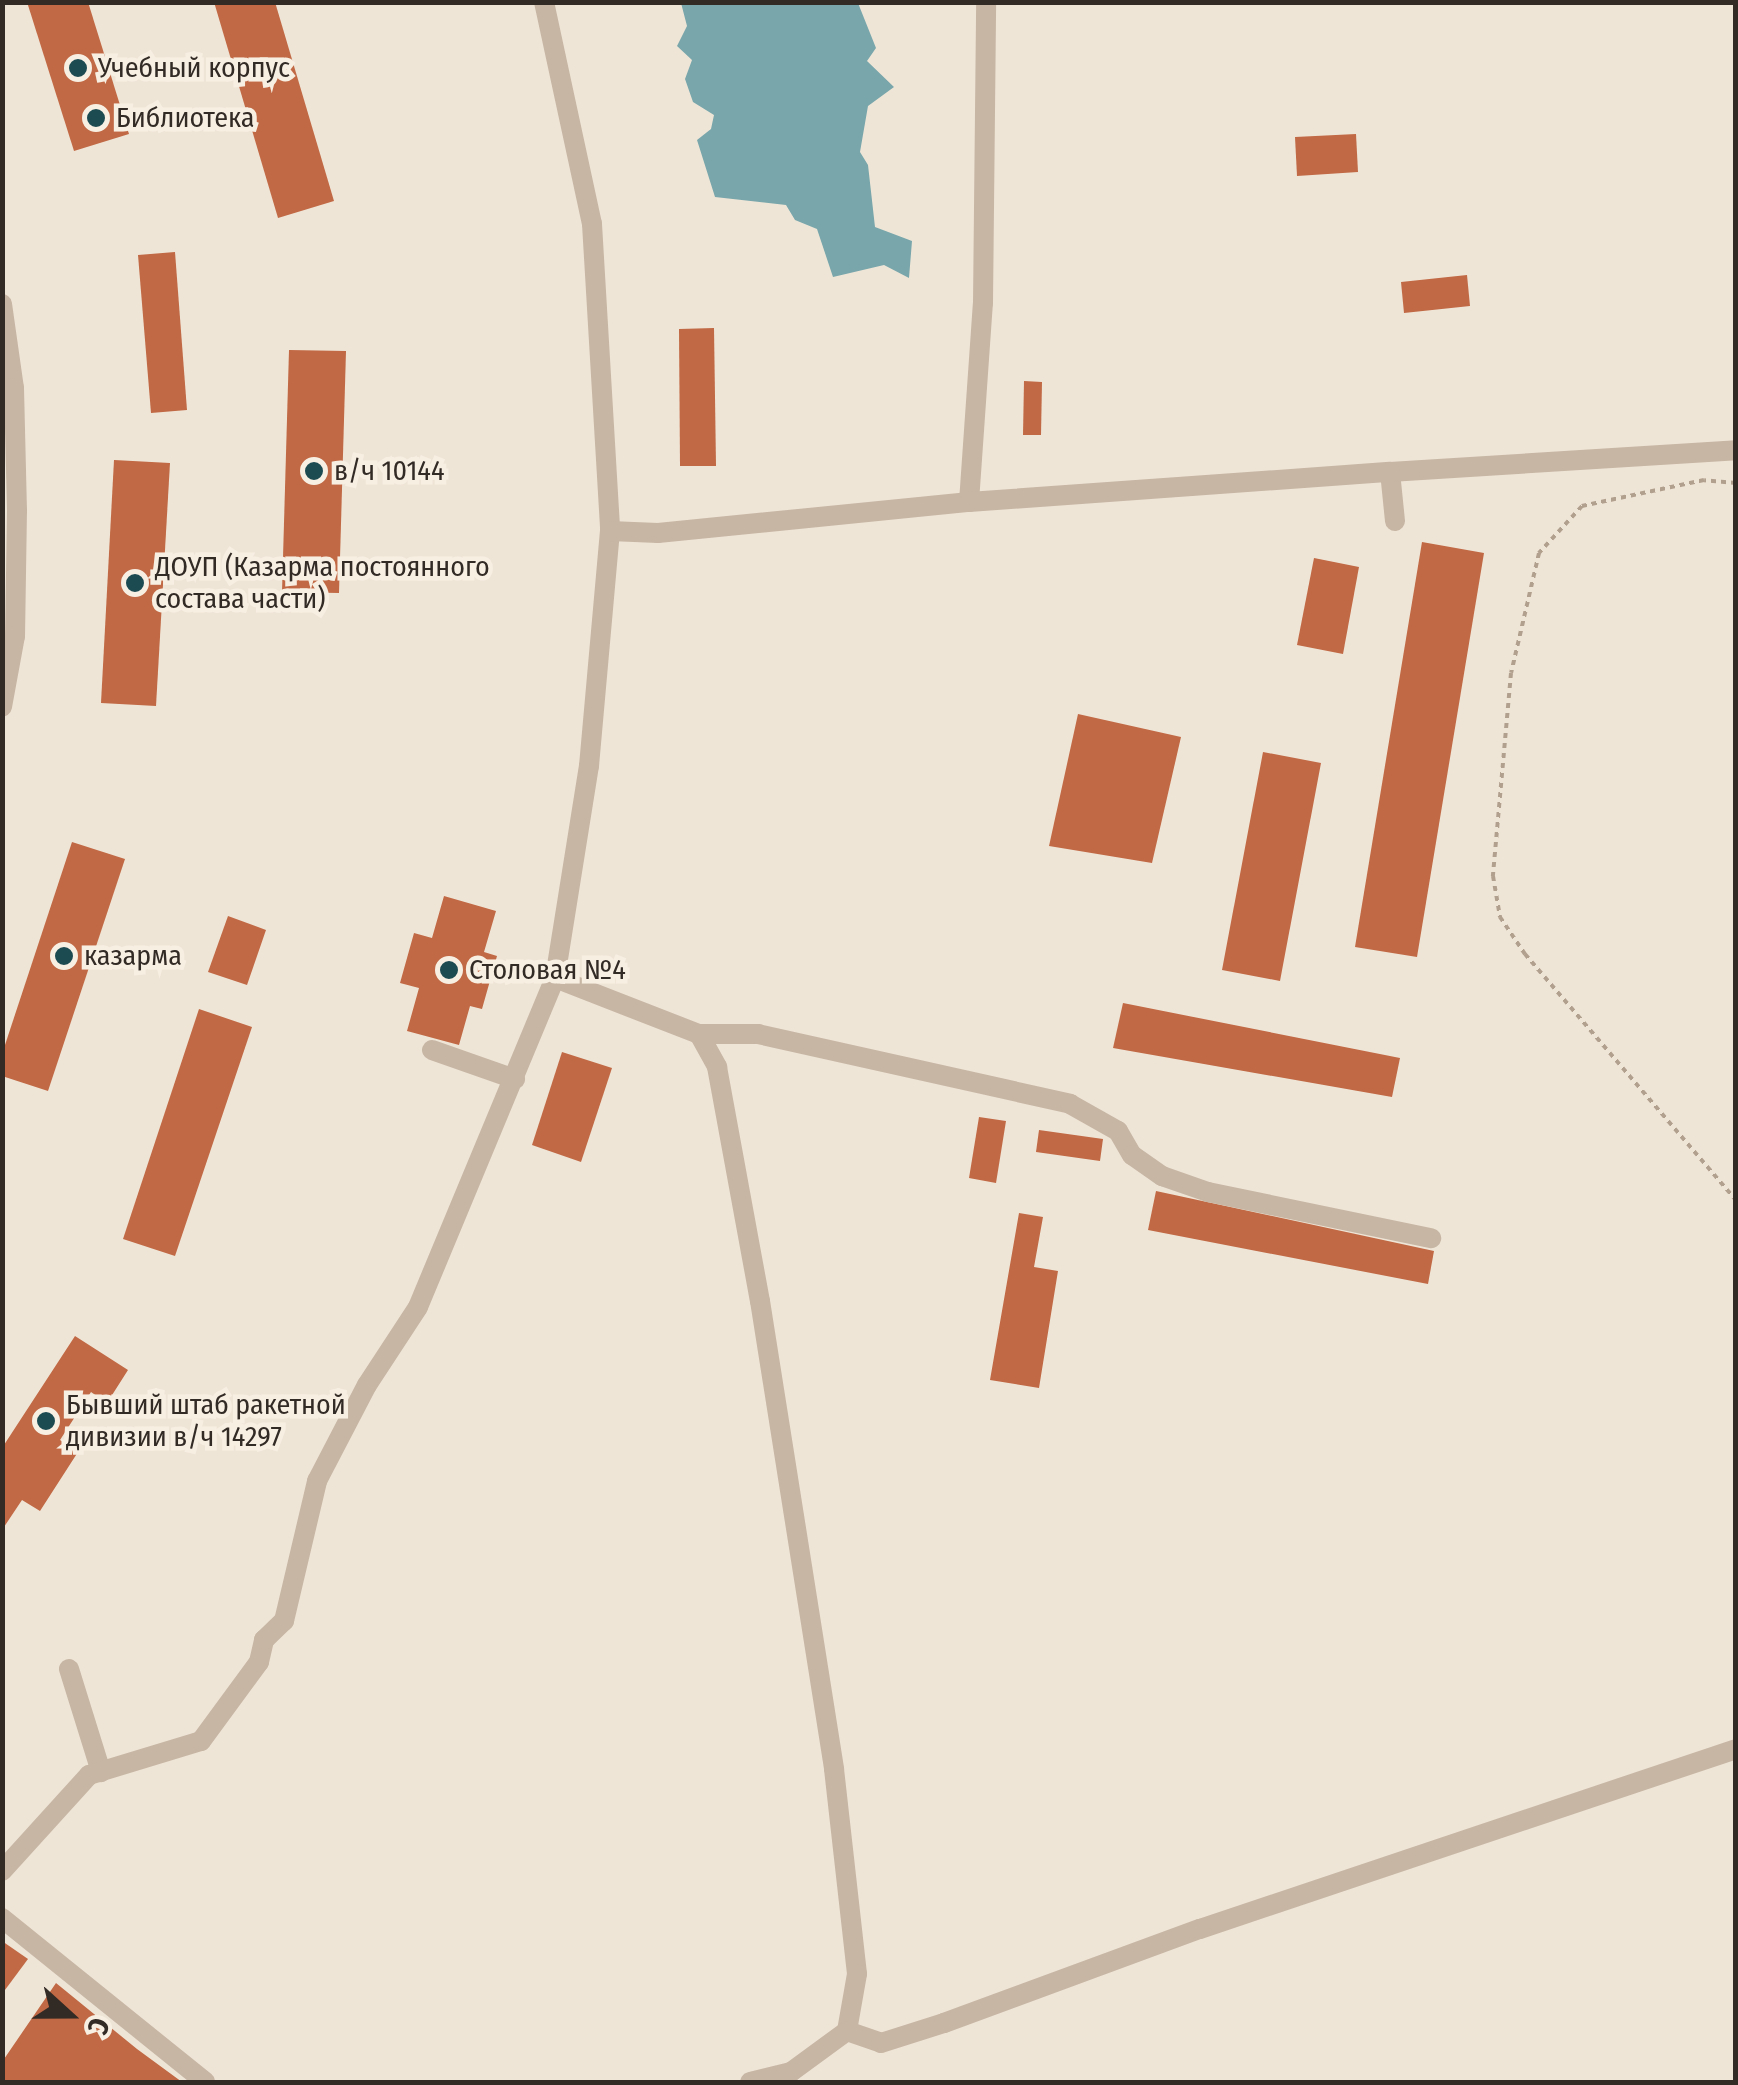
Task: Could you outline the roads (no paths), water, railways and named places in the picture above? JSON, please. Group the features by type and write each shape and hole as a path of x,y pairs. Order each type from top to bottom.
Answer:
{"street":[{"path":"2,1870 89,1776 201,1742 259,1662 264,1640 284,1622 317,1482 418,1307 555,978 587,777 610,531 592,224 544,2"},
{"path":"970,502 983,303 986,2"},
{"path":"2,304 14,388 17,510 14,636 2,707"},
{"path":"610,531 658,533 970,502 1736,450"},
{"path":"1390,472 1394,521"},
{"path":"555,978 698,1034 758,1034 992,1082 1070,1104 1102,1122 1162,1176 1208,1192 1431,1238"},
{"path":"698,1034 717,1066 834,1770 857,1974 847,2031 791,2072 750,2082"},
{"path":"432,1050 515,1078"},
{"path":"69,1669 101,1772"},
{"path":"847,2031 882,2042 928,2028 1736,1749"},
{"path":"2,1918 205,2082"}],"water":[{"path":"681,3 858,3 876,48 867,61 894,87 868,106 860,152 868,165 875,227 912,241 909,278 884,265 833,277 817,229 795,220 786,205 715,197 697,140 711,129 714,115 693,102 685,79 692,60 677,46 687,26"}],"place":[{"name":"Учебный корпус","path":"78,68"},
{"name":"Библиотека","path":"96,118"},
{"name":"в/ч 10144","path":"314,471"},
{"name":"ДОУП (Казарма постоянного состава части)","path":"135,583"},
{"name":"казарма","path":"64,956"},
{"name":"Столовая №4","path":"449,970"},
{"name":"Бывший штаб ракетной дивизии в/ч 14297","path":"46,1421"}]}
